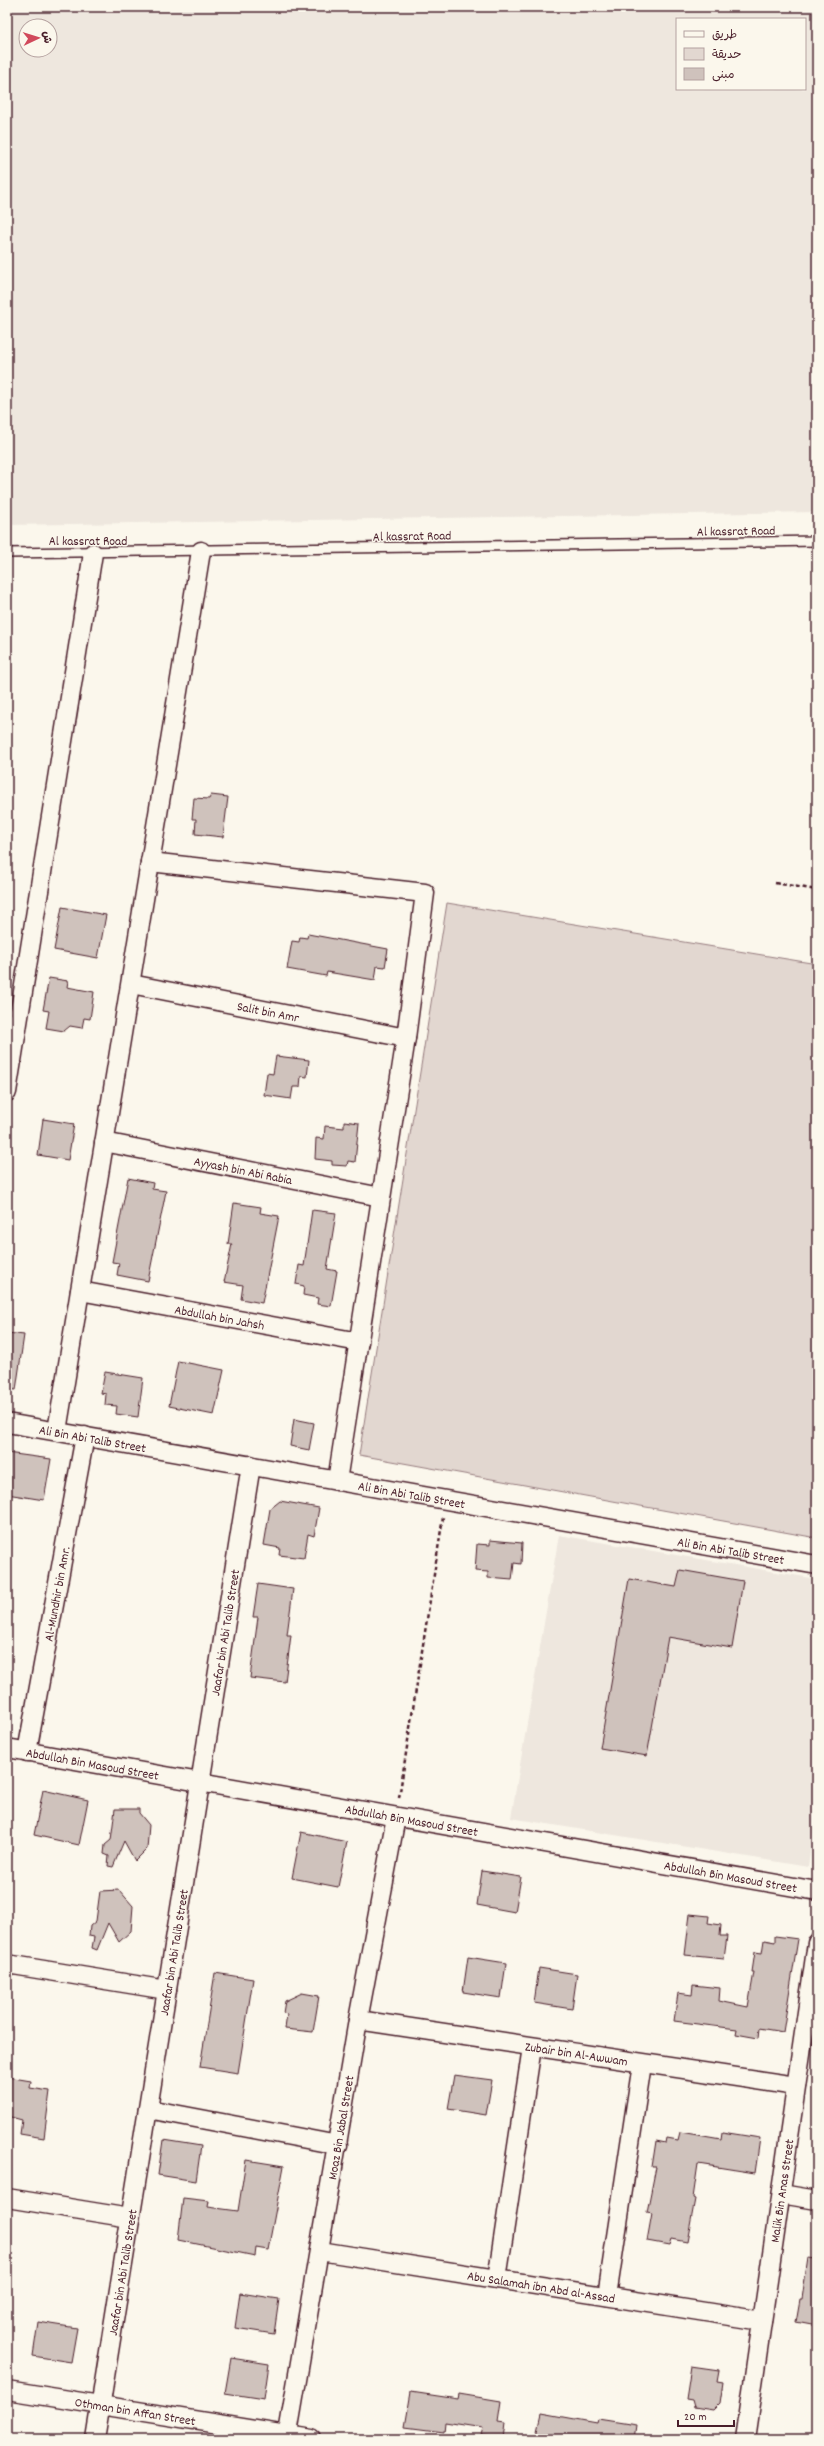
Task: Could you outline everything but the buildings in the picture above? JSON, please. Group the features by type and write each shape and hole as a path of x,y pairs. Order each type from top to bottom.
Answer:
{"street":[{"path":"57,1431 201,551"},
{"path":"7,1092 93,553"},
{"path":"150,862 425,893 406,1038 337,1480"},
{"name":"Salit bin Amr","path":"131,984 406,1038"},
{"name":"Ayyash bin Abi Rabia","path":"104,1142 381,1197"},
{"name":"Abdullah bin Jahsh","path":"80,1291 359,1342"},
{"name":"Ali Bin Abi Talib Street","path":"7,1423 817,1565"},
{"name":"Al-Mundhir bin Amr.","path":"27,1752 85,1436"},
{"name":"Jaafar bin Abi Talib Street","path":"95,2439 251,1465"},
{"name":"Abdullah Bin Masoud Street","path":"7,1748 817,1891"},
{"name":"Moaz Bin Jabal Street","path":"287,2437 320,2251 358,2020 396,1817"},
{"name":"Malik Bin Anas Street","path":"745,2439 817,1943"},
{"path":"7,1964 167,1990"},
{"name":"Zubair bin Al-Awwam","path":"358,2020 796,2086"},
{"path":"497,2279 532,2047"},
{"path":"607,2296 642,2064"},
{"path":"148,2109 338,2145"},
{"path":"780,2194 817,2200"},
{"path":"7,2198 130,2218"},
{"name":"Abu Salamah ibn Abd al-Assad","path":"320,2251 762,2321"},
{"name":"Othman bin Affan Street","path":"7,2390 287,2437 312,2439"}],"lane":[{"name":"Al kassrat Road","path":"7,553 93,553 817,541"}],"path":[{"path":"775,884 817,890"},
{"path":"396,1817 446,1499"}],"shaded area":[{"path":"7,7 817,7 817,512 7,525"},
{"path":"559,1535 817,1579 817,1804 808,1867 511,1818"}],"green space":[{"path":"447,903 817,964 817,1538 359,1455"}]}
